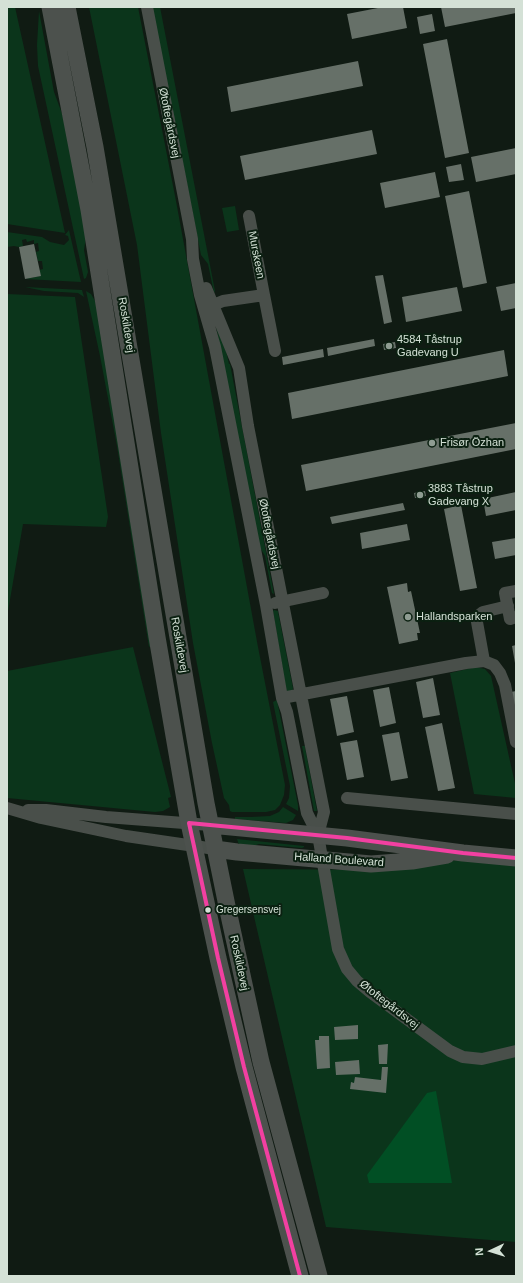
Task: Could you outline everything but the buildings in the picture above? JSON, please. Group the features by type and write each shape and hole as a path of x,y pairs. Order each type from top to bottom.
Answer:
{"main road":[{"name":"Roskildevej","path":"50,7 89,210 160,652 194,845 218,958 244,1066 300,1276"},
{"name":"Roskildevej","path":"67,7 95,147 210,825 262,1062 319,1276"},
{"name":"Halland Boulevard","path":"210,825 347,838 516,858"},
{"name":"Halland Boulevard","path":"215,849 371,864 412,861 463,852"}],"street":[{"name":"Øtoftegårdsvej","path":"147,7 192,239 196,249 203,279 266,605 282,698 288,712 307,813 318,835 338,949 347,969 357,981 450,1051 464,1057 482,1059 516,1051"},
{"name":"Murskeen","path":"249,216 275,351"},
{"name":"Murskeen","path":"208,307 223,301 264,295"},
{"name":"Øtoftegårdsvej","path":"208,307 227,336 239,368 248,426 324,812 318,835"},
{"path":"516,591 505,593 510,618 516,618"},
{"path":"266,605 323,593"},
{"path":"484,661 477,622 478,616 483,612 508,606"},
{"path":"282,698 466,663 484,661 494,666 500,673 505,685 516,742"},
{"path":"347,798 516,814"},
{"path":"10,809 46,810 106,817 210,825"},
{"path":"10,809 41,818 126,836 215,849"}],"shaded area":[{"path":"7,7 15,7 65,233 7,224"},
{"path":"89,7 138,7 176,201 258,647 285,785 284,795 280,805 275,810 266,812 232,812 230,811 229,805 224,798 193,643 161,433 137,245"},
{"path":"152,7 160,7 215,291 214,293 208,264 201,255"},
{"path":"39,11 54,92 67,127 86,237 84,250 88,272 86,278 84,279 38,66 37,45"},
{"path":"235,206 239,230 227,232 222,208"},
{"path":"69,230 81,282 25,279 40,276 39,270 43,269 42,261 38,261 36,252 39,251 38,243 34,244 34,240 27,242 26,239 22,240 23,246 7,247 7,232 42,237 50,242 64,245 69,240 68,236 65,235"},
{"path":"25,287 82,290 84,297 78,293 44,291"},
{"path":"86,291 91,294 98,306 151,646 149,647 117,446"},
{"path":"7,294 75,297 108,517 106,527 23,524 7,617"},
{"path":"214,320 224,342 230,364 274,594 272,593 265,556 259,546"},
{"path":"274,610 278,611 293,688 292,692 288,692 286,690"},
{"path":"133,647 171,797 168,798 170,807 163,811 155,812 7,798 7,671"},
{"path":"476,667 485,669 491,676 516,788 516,798 474,794 450,673"},
{"path":"277,700 298,811 286,804 289,798 290,786 273,702"},
{"path":"302,746 305,746 317,811 314,811"},
{"path":"283,807 296,815 293,820 286,823 235,819 235,817 270,816 279,812"},
{"path":"237,839 304,847 259,844 250,847 239,845"},
{"path":"458,860 516,863 516,1242 326,1227 243,869 398,870"},
{"path":"436,1091 452,1183 369,1183 367,1175 427,1093"}],"transit line":[{"path":"300,1276 244,1067 218,958 189,823 347,838 463,853 516,858"}],"place":[{"name":"4584 Tåstrup Gadevang U","path":"389,346"},
{"name":"Frisør Özhan","path":"432,443"},
{"name":"3883 Tåstrup Gadevang X","path":"420,495"},
{"name":"Hallandsparken","path":"408,617"},
{"name":"Gregersensvej","path":"208,910"}]}
